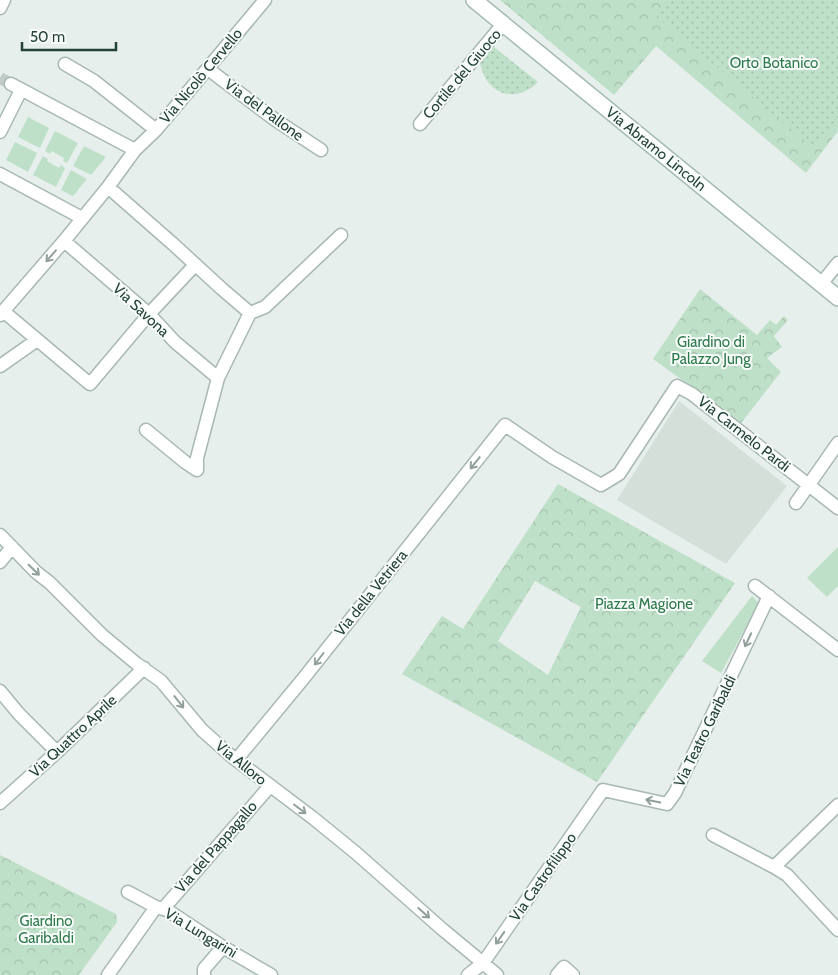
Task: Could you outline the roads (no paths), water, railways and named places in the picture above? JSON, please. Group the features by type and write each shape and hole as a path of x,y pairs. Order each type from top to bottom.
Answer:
{"street":[{"path":"0,8 4,0"},
{"name":"Via Nicolò Cervello","path":"2,313 64,241 135,150 156,130 265,0"},
{"name":"Via Abramo Lincoln","path":"474,0 838,298"},
{"name":"Cortile del Giuoco","path":"420,124 503,24"},
{"path":"64,64 94,80 156,130"},
{"name":"Via del Pallone","path":"208,68 274,119 321,150"},
{"path":"0,132 16,87 135,150"},
{"path":"0,174 82,218"},
{"path":"108,187 250,313"},
{"path":"146,430 197,470 197,458 218,378 250,313 265,306 341,235"},
{"name":"Via Savona","path":"64,241 149,314 175,342 218,378"},
{"path":"821,284 838,263"},
{"path":"2,313 90,384 149,314 195,264"},
{"path":"0,366 37,340"},
{"name":"Via Carmelo Pardi","path":"505,425 552,457 601,485 619,474 677,386 692,394 809,484"},
{"name":"Via della Vetriera","path":"236,760 304,679 505,425"},
{"path":"796,503 838,443"},
{"path":"809,484 838,508"},
{"name":"Via Alloro","path":"0,535 99,633 162,681 202,730 236,760 356,853 496,975"},
{"path":"0,562 12,547"},
{"path":"755,586 838,650"},
{"name":"Via Teatro Garibaldi","path":"603,790 667,804 679,784 769,596"},
{"name":"Via Quattro Aprile","path":"3,801 144,668"},
{"path":"0,691 19,714 57,752"},
{"name":"Via del Pappagallo","path":"111,974 159,908 270,786"},
{"name":"Via Castrofilippo","path":"468,975 483,963 603,790"},
{"path":"774,867 838,805"},
{"path":"713,835 786,875 838,930"},
{"name":"Via Lungarini","path":"128,892 159,908 167,910 223,948 271,975"},
{"path":"204,975 204,969 223,948"},
{"path":"557,975 564,967 573,975"}],"tunnel":[{"path":"0,78 11,84"}],"park label":[{"name":"Orto Botanico","path":"774,63"},
{"name":"Giardino di Palazzo Jung","path":"711,350"},
{"name":"Piazza Magione","path":"644,604"},
{"name":"Giardino Garibaldi","path":"46,930"}]}
